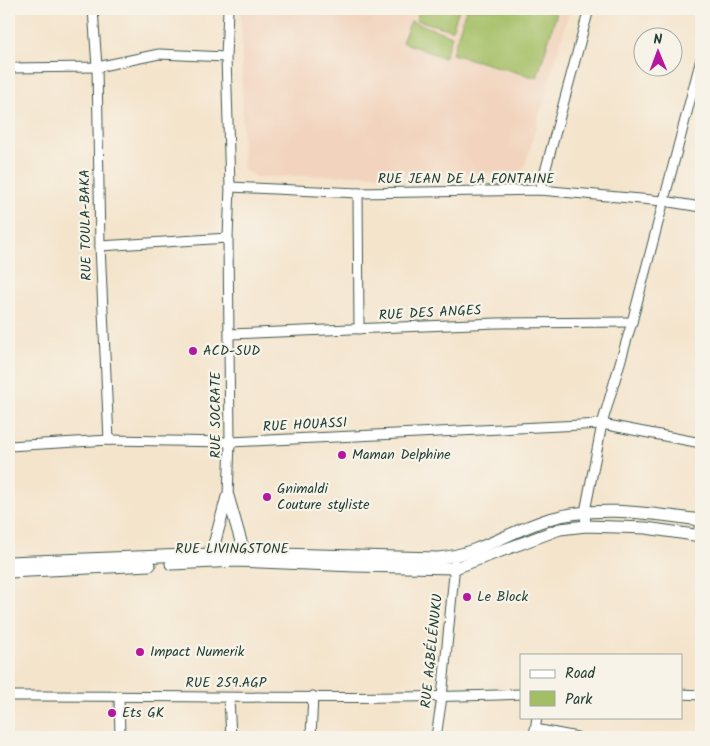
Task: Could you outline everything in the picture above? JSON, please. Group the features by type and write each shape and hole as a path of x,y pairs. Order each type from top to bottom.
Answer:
{"street":[{"name":"RUE TOULA-BAKA","path":"93,9 97,67 100,246 108,440"},
{"name":"RUE SOCRATE","path":"228,9 226,57 230,187 228,238 230,334 228,496"},
{"path":"540,190 589,9"},
{"path":"9,68 97,67 159,54 226,57"},
{"path":"586,526 585,512 602,424 632,322 701,59"},
{"name":"RUE JEAN DE LA FONTAINE","path":"230,187 358,193 540,190 701,206"},
{"path":"358,193 359,330"},
{"path":"100,246 228,238"},
{"name":"RUE DES ANGES","path":"230,334 497,323 632,322"},
{"name":"RUE HOUASSI","path":"9,446 108,440 230,442 602,424 701,443"},
{"path":"228,496 242,545 249,553"},
{"path":"209,555 216,541 228,496"},
{"path":"585,512 632,513 701,518 699,536 646,528 586,526 560,529 455,562 548,519 567,514 585,512"},
{"name":"RUE LIVINGSTONE","path":"9,572 237,557 249,553 438,558 455,562"},
{"name":"RUE LIVINGSTONE","path":"9,562 209,555 355,566 455,562"},
{"name":"RUE AGBÉLÉNUKU","path":"436,737 442,697 455,562"},
{"name":"RUE 259.AGP","path":"9,696 229,698 313,696 442,697 520,694"},
{"path":"682,694 701,695"},
{"path":"119,696 120,737"},
{"path":"311,737 313,696"},
{"path":"229,698 231,737"},
{"path":"537,718 535,733 577,737"}],"shaded area":[{"path":"241,9 570,9 524,169 517,172 255,177 243,169"}],"green space":[{"path":"420,9 459,9 452,30 416,20"},
{"path":"466,9 558,9 537,78 452,54"},
{"path":"411,21 452,36 444,58 402,42"}],"place":[{"name":"ACD-SUD","path":"193,351"},
{"name":"Maman Delphine","path":"342,455"},
{"name":"Gnimaldi Couture styliste","path":"267,497"},
{"name":"Le Block","path":"467,597"},
{"name":"Impact Numerik","path":"140,652"},
{"name":"Ets GK","path":"112,713"}]}
